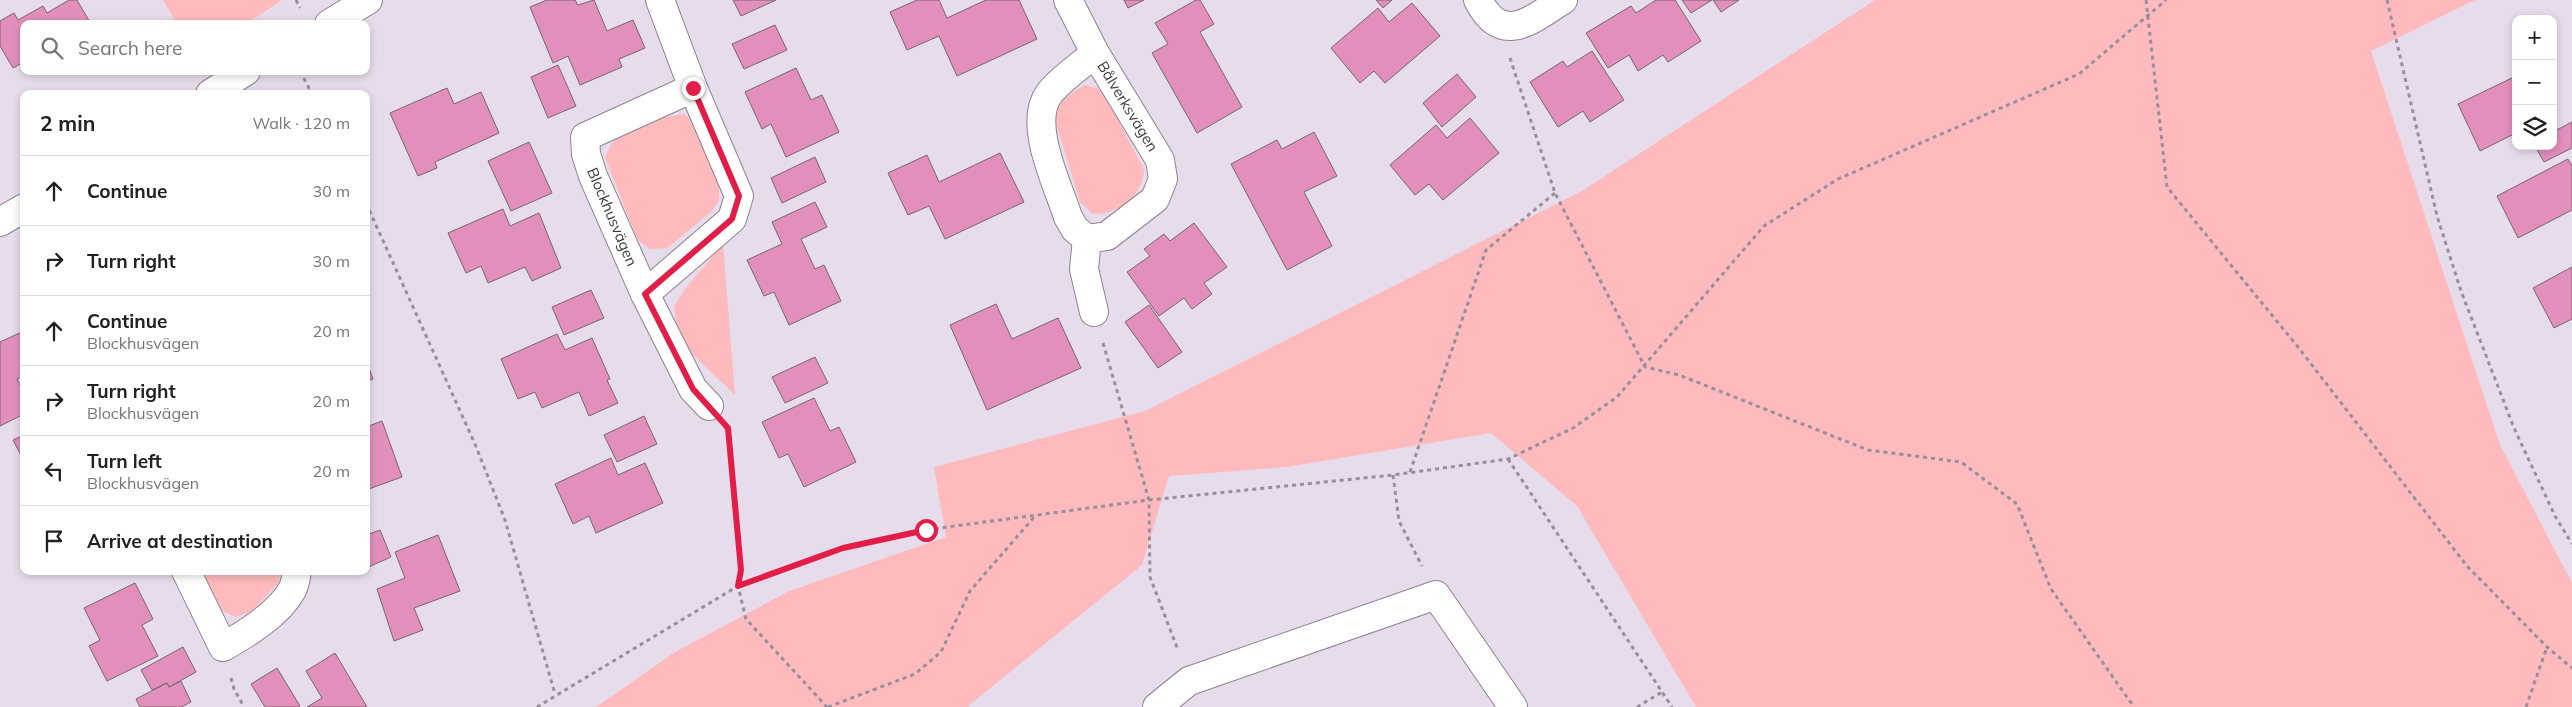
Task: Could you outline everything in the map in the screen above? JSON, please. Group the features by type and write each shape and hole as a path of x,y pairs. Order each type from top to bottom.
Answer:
{"street":[{"path":"336,20 368,0"},
{"path":"645,294 732,219 739,196 693,88 660,0"},
{"name":"Bålverksvägen","path":"1068,0 1095,53 1160,160 1163,179 1155,199 1148,205 1107,236 1088,239 1075,229 1068,216 1041,132 1040,110 1049,94 1095,53"},
{"path":"1478,0 1490,19 1501,26 1524,24 1564,0"},
{"path":"216,90 240,75"},
{"name":"Blockhusvägen","path":"693,88 586,137 586,154 592,176 645,294 693,389 709,406"},
{"path":"0,222 20,210"},
{"path":"1088,239 1084,269 1094,312"},
{"path":"188,575 223,647 253,630 280,604 293,590 296,575"},
{"path":"1158,707 1189,680 1436,595 1512,707"}],"path":[{"path":"2146,0 2166,187 2298,347 2467,566 2547,647 2572,668"},
{"path":"537,707 555,694 738,586 843,548 926,530 1035,515 1508,459 1573,428 1617,397 1764,226 1838,179 2079,74 2166,0"},
{"path":"2387,0 2437,216 2461,291 2514,428 2555,516 2572,544"},
{"path":"1501,26 1555,193 1644,367"},
{"path":"302,75 310,90"},
{"path":"1410,472 1486,250 1555,193"},
{"path":"370,212 472,436 505,520 555,694"},
{"path":"1094,312 1149,500 1150,577 1189,680"},
{"path":"1644,367 1679,375 1868,450 1961,462 2018,504 2051,589 2134,707"},
{"path":"709,406 728,428 741,570 738,586 746,619 827,707 915,674 941,652 970,591 1035,515"},
{"path":"1508,459 1672,707"},
{"path":"1393,474 1399,521 1436,595"},
{"path":"2526,707 2547,647"},
{"path":"1637,707 1662,692"}],"shaded area":[{"path":"163,0 282,0 252,20 175,20"},
{"path":"1875,0 2475,0 2371,51 2500,445 2572,583 2572,707 1696,707 1577,506 1491,433 1287,467 1169,476 1142,565 967,707 596,707 675,652 789,591 946,537 934,467 1145,411 1582,191"},
{"path":"1085,85 1099,89 1106,98 1144,169 1139,187 1128,202 1111,211 1093,214 1080,202 1054,117 1059,106 1066,98"},
{"path":"685,114 699,129 702,145 719,179 719,200 712,211 667,248 650,249 637,239 605,157 613,142 630,130 667,117"},
{"path":"723,244 735,395 691,353 677,330 674,306 689,284"},
{"path":"203,575 280,575 279,582 251,612 235,617 219,609"}],"building":[{"path":"69,0 77,0 89,20 20,20 20,64 13,68 0,46 0,21 14,13 18,20 43,6 47,13"},
{"path":"547,0 575,0 578,5 594,0 607,31 633,20 645,48 619,59 622,67 580,85 568,56 553,63 530,7"},
{"path":"733,0 776,0 741,16"},
{"path":"917,0 939,0 947,18 986,0 1019,0 1037,39 957,76 939,36 907,50 890,12"},
{"path":"1124,0 1144,0 1128,8"},
{"path":"1196,0 1200,0 1214,24 1200,32 1242,107 1197,133 1152,53 1168,44 1155,23"},
{"path":"1376,0 1392,0 1383,8"},
{"path":"1656,0 1675,0 1701,41 1668,62 1663,55 1638,71 1629,55 1608,68 1586,33 1631,6 1636,13"},
{"path":"1682,0 1712,0 1691,13"},
{"path":"1713,0 1739,0 1721,12"},
{"path":"1412,3 1440,36 1385,83 1374,71 1360,83 1331,48 1378,8 1389,22"},
{"path":"775,25 787,50 744,69 732,44"},
{"path":"1592,51 1624,100 1590,122 1583,111 1558,127 1530,82 1563,61 1567,67"},
{"path":"558,65 576,106 548,118 531,77"},
{"path":"796,68 811,100 822,95 839,132 786,157 771,124 762,129 745,92"},
{"path":"1457,74 1476,97 1442,127 1423,103"},
{"path":"2512,78 2512,135 2480,151 2458,104"},
{"path":"447,88 454,104 481,92 499,133 435,162 437,168 418,176 390,113"},
{"path":"1470,118 1499,153 1443,200 1429,184 1415,195 1390,165 1436,125 1447,138"},
{"path":"2572,122 2572,148 2544,162 2537,150 2557,150 2557,130"},
{"path":"1314,132 1337,176 1304,192 1332,246 1287,270 1231,164 1277,140 1282,149"},
{"path":"529,142 552,193 511,211 488,161"},
{"path":"1000,153 1024,202 945,239 929,206 908,215 888,173 927,155 939,182"},
{"path":"815,157 826,182 782,203 771,178"},
{"path":"2568,159 2572,166 2572,210 2518,238 2497,196"},
{"path":"815,202 827,227 801,239 815,269 824,265 841,301 789,325 774,292 764,296 747,260 782,244 772,222"},
{"path":"503,209 510,226 539,213 561,268 532,281 525,267 488,283 481,266 466,273 448,233"},
{"path":"1194,223 1227,267 1204,283 1212,294 1192,309 1184,298 1159,316 1127,272 1150,256 1144,249 1164,234 1170,241"},
{"path":"2572,267 2572,319 2554,328 2533,288"},
{"path":"591,290 604,318 564,335 552,307"},
{"path":"996,304 1012,339 1058,318 1081,368 987,410 950,325"},
{"path":"1149,305 1182,352 1158,368 1125,322"},
{"path":"20,333 20,378 17,379 20,385 20,416 0,426 0,342"},
{"path":"557,334 565,350 592,338 610,379 607,380 618,403 589,416 579,392 542,408 535,392 518,399 501,359"},
{"path":"815,357 828,383 785,403 772,377"},
{"path":"814,398 830,431 839,427 856,462 804,487 788,454 779,458 762,422"},
{"path":"644,416 657,444 617,462 604,435"},
{"path":"382,421 402,477 370,489 370,426"},
{"path":"20,437 20,453 13,440"},
{"path":"611,458 618,475 645,463 663,503 596,533 589,516 573,524 555,484"},
{"path":"380,530 391,557 370,566 370,534"},
{"path":"438,535 460,591 414,608 423,630 394,641 377,589 405,578 395,552"},
{"path":"135,583 153,619 142,625 158,656 107,681 89,646 100,640 84,608"},
{"path":"183,647 196,672 169,687 167,683 152,690 141,670"},
{"path":"335,653 367,707 307,707 322,698 306,671"},
{"path":"277,668 300,706 265,707 251,684"},
{"path":"181,681 191,702 181,707 140,707 136,699 167,683 169,687"}],"route":[{"path":"693,88 739,196 732,219 645,294 693,389 728,428 741,570 738,586 843,548 926,530"}]}
